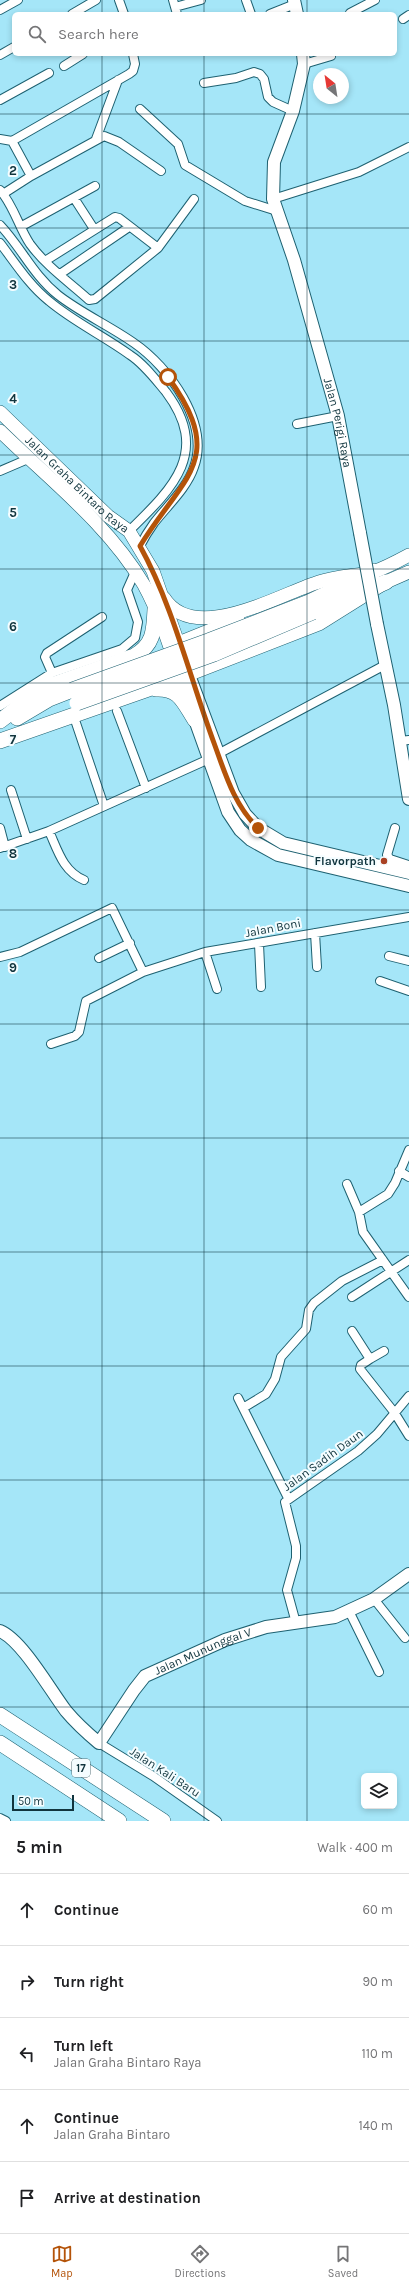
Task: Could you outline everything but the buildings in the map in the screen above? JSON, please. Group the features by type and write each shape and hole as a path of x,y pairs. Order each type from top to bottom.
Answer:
{"highway":[{"path":"311,607 374,571"},
{"path":"0,740 75,697 208,641 386,582"},
{"path":"0,721 43,688 134,656 142,651 149,644 154,633 155,609"},
{"path":"0,740 185,677"},
{"path":"151,689 168,688 176,692 195,720"},
{"path":"0,727 49,699 75,697"},
{"name":"17","path":"0,1715 163,1821"},
{"name":"17","path":"0,1743 119,1821"}],"main road":[{"name":"Jalan Graha Bintaro Raya","path":"0,412 108,516 129,531 140,546 153,571 174,645 185,677"},
{"name":"Jalan Graha Bintaro Raya","path":"0,431 65,493 114,543 135,572 174,645"},
{"path":"174,645 241,618 270,603 318,582 374,571 409,555"},
{"path":"185,677 319,624 386,582 409,572"},
{"path":"160,592 170,607 194,617 213,618 270,603"}],"street":[{"path":"0,10 18,0"},
{"path":"75,12 96,0"},
{"path":"119,0 123,12"},
{"path":"175,7 201,0"},
{"path":"246,0 250,12"},
{"path":"352,12 375,0"},
{"path":"276,12 295,6"},
{"path":"0,55 12,48"},
{"path":"64,66 80,56"},
{"path":"0,139 12,141 133,71 135,64 133,56"},
{"path":"304,59 331,56"},
{"name":"Jalan Perigi Raya","path":"304,59 293,111 274,162 273,199 294,260 338,416 385,665 404,740 409,799"},
{"path":"204,83 236,78 254,72 260,74 264,79 268,97 273,102 293,111"},
{"path":"0,100 49,73"},
{"path":"96,139 118,80"},
{"path":"140,109 178,144 185,165 245,201 277,211"},
{"path":"161,171 110,137 96,139 2,192 22,226 30,244 45,261 92,300 151,256 194,199"},
{"path":"12,141 31,176"},
{"path":"273,199 359,172 409,147"},
{"path":"22,226 95,186"},
{"path":"74,198 94,229"},
{"path":"45,261 94,229 118,217 158,248"},
{"path":"0,225 49,287 58,295 135,344 147,354 168,377 187,404 195,426 198,448 194,466 189,478 153,525 140,546"},
{"path":"60,274 129,227"},
{"path":"0,243 21,273 50,303 140,362 162,387 178,411 184,425 187,449 183,466 173,483 129,531"},
{"path":"298,424 338,416"},
{"path":"187,449 198,448"},
{"path":"0,471 28,459"},
{"path":"0,706 52,673 122,649 135,638 138,622 127,590 135,572"},
{"path":"52,673 45,656 47,653 102,617"},
{"path":"0,828 3,848 49,831 214,756 385,665"},
{"path":"185,677 195,720 245,814 258,828 283,843 408,873 408,865 390,859 387,855 395,828"},
{"path":"185,677 214,756 222,796 234,822 251,840 278,855 409,886"},
{"path":"117,711 146,788"},
{"path":"76,723 104,806"},
{"path":"11,790 27,840"},
{"path":"234,822 245,814"},
{"path":"49,831 66,868 75,876 84,880"},
{"path":"0,957 20,952 56,936 108,908 115,911 144,972"},
{"name":"Jalan Boni","path":"51,1044 75,1036 79,1032 86,1001 144,972 205,952 259,944 298,934 315,933 409,917"},
{"path":"315,933 317,967"},
{"path":"99,958 130,943"},
{"path":"259,944 262,987"},
{"path":"205,952 217,988"},
{"path":"389,956 409,961"},
{"path":"380,981 409,991"},
{"path":"359,1212 388,1194 409,1150"},
{"path":"400,1171 409,1177"},
{"path":"347,1184 359,1212 363,1232 409,1297"},
{"path":"243,1408 266,1394 275,1379 281,1357 306,1329 309,1310 314,1303 342,1281 383,1260"},
{"path":"352,1298 392,1273 409,1260"},
{"path":"352,1331 370,1359"},
{"path":"384,1351 361,1365 360,1369 394,1412 409,1436"},
{"name":"Jalan Sadih Daun","path":"296,1623 287,1590 296,1552 285,1502 288,1498 358,1451 377,1434 409,1396"},
{"path":"238,1398 288,1498"},
{"name":"Jalan Mununggal V","path":"99,1743 145,1676 225,1640 266,1627 327,1619 374,1599 409,1574"},
{"path":"374,1599 405,1638"},
{"path":"349,1610 379,1672"},
{"path":"0,1631 14,1639 67,1712 82,1729 99,1743"},
{"name":"Jalan Kali Baru","path":"99,1743 153,1776 217,1821"},
{"path":"0,1818 6,1821"}],"place":[{"name":"Flavorpath","path":"384,861"}],"route":[{"path":"168,377 187,404 195,426 198,448 194,466 189,478 177,496 153,525 140,546 153,571 198,701 233,793 245,814 258,828"}]}
